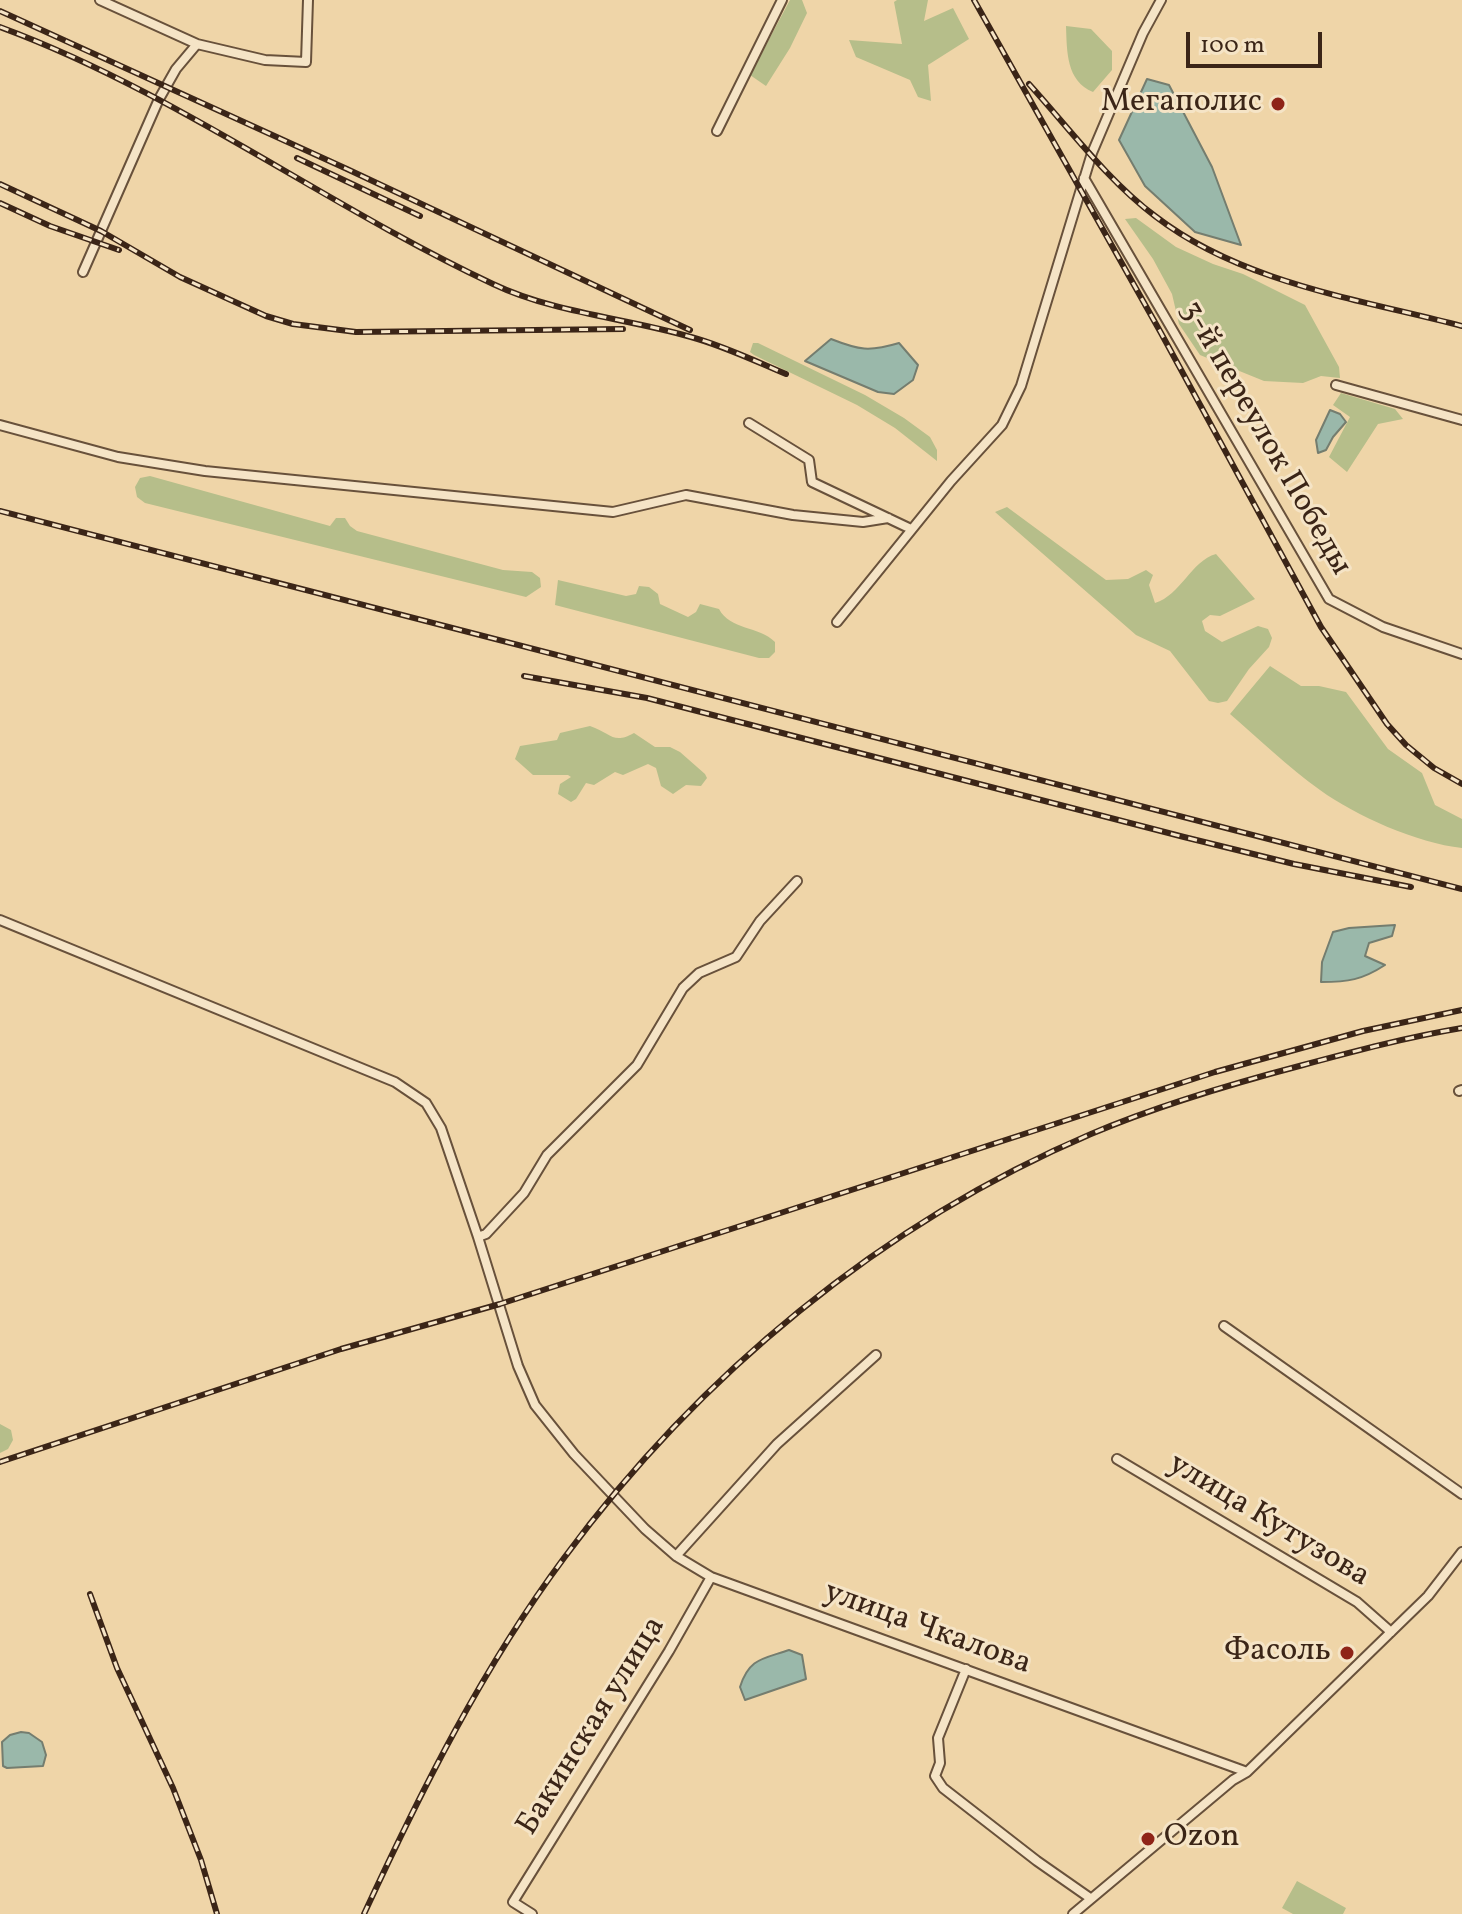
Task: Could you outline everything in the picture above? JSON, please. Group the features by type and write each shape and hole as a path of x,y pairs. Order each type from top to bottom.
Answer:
{"street":[{"path":"100,0 197,44 265,60 306,62 308,0"},
{"path":"717,131 782,0"},
{"path":"837,622 911,529 1002,425 1021,386 1092,153 1143,33 1161,0"},
{"path":"83,272 159,99 176,69 197,44"},
{"name":"3-й переулок Победы","path":"1084,178 1329,599 1383,627 1462,654"},
{"path":"1336,385 1462,420"},
{"path":"749,423 809,460 812,482 911,529"},
{"path":"0,425 118,457 205,471 613,512 686,495 793,515 863,522 888,518"},
{"path":"478,1237 486,1234 524,1193 547,1155 637,1065 683,988 699,973 736,957 760,921 797,881"},
{"name":"улица Чкалова","path":"0,920 395,1082 426,1103 441,1128 518,1366 535,1405 551,1428 614,1497 676,1556 711,1577 1247,1772"},
{"path":"1224,1326 1462,1494"},
{"path":"676,1556 777,1444 876,1355"},
{"name":"улица Кутузова","path":"1117,1459 1357,1602 1391,1632"},
{"path":"1073,1914 1233,1780 1247,1772 1428,1596 1462,1552"},
{"name":"Бакинская улица","path":"532,1914 513,1902 669,1651 711,1577"},
{"path":"966,1669 938,1738 940,1763 935,1776 943,1788 1090,1898"}],"green space":[{"path":"790,0 802,0 807,13 766,86 750,75"},
{"path":"928,0 924,21 953,8 969,39 928,65 931,101 918,97 910,80 856,57 849,40 902,44 894,2"},
{"path":"1066,26 1091,29 1112,51 1112,70 1093,92 1084,87 1073,73"},
{"path":"1136,218 1176,247 1243,274 1305,305 1339,367 1340,378 1321,376 1303,383 1264,381 1200,355 1179,324 1172,294 1153,259 1125,219"},
{"path":"753,343 865,395 904,418 930,437 937,450 937,461 895,428 857,405 754,355 750,352"},
{"path":"1341,393 1395,409 1403,419 1378,424 1347,472 1329,457 1350,417 1333,405"},
{"path":"150,476 330,526 336,518 345,518 357,531 503,570 532,572 540,578 541,587 526,597 145,503 137,497 135,487 140,478"},
{"path":"1007,507 1106,580 1128,579 1146,570 1153,575 1149,585 1155,603 1172,593 1200,563 1216,554 1255,599 1220,616 1210,615 1202,621 1205,631 1222,642 1258,626 1268,629 1272,638 1269,647 1227,701 1209,701 1170,651 1136,635 995,512"},
{"path":"558,580 626,596 636,594 639,586 649,587 658,594 660,604 688,617 696,612 700,604 719,609 730,621 775,642 775,652 769,658 759,658 555,605"},
{"path":"1270,666 1301,686 1346,692 1388,749 1422,773 1435,805 1462,819 1462,848 1388,827 1335,800 1308,781 1230,714"},
{"path":"590,726 612,737 621,738 634,733 655,747 670,747 680,752 707,778 701,786 686,785 673,794 661,786 656,768 648,764 623,775 615,772 594,785 586,783 571,802 558,794 560,784 571,777 533,775 515,759 520,746 557,740 560,733"},
{"path":"0,1424 11,1430 13,1440 8,1449 0,1453"},
{"path":"1297,1881 1346,1908 1343,1914 1293,1914 1282,1908"}],"shaded area":[{"path":"1147,79 1169,85 1212,167 1241,245 1195,232 1145,186 1119,140"},
{"path":"831,339 864,348 899,343 918,365 913,380 894,394 878,392 805,361"},
{"path":"1330,410 1340,414 1346,422 1326,450 1318,453 1316,440"},
{"path":"1395,925 1392,936 1369,943 1365,956 1385,965 1354,979 1321,982 1322,962 1333,932"},
{"path":"789,1650 802,1655 806,1679 745,1700 740,1687 748,1670 764,1658"},
{"path":"29,1733 42,1742 46,1755 43,1766 3,1766 2,1742 10,1735"}],"railway":[{"path":"974,0 1321,627 1387,724 1434,768 1462,784"},
{"path":"0,11 690,330"},
{"path":"0,27 127,83 370,220 493,284 541,302 703,341 786,374"},
{"path":"1029,84 1121,187 1189,239 1225,258 1302,286 1462,326"},
{"path":"297,158 420,216"},
{"path":"0,184 101,231 180,277 266,316 293,324 356,332 623,329"},
{"path":"0,203 50,226 119,250"},
{"path":"0,511 1462,889"},
{"path":"524,676 647,698 1184,837 1294,864 1411,887"},
{"path":"0,1462 341,1349 500,1304 1215,1072 1363,1031 1462,1010"},
{"path":"364,1914 408,1822 480,1686 564,1558 673,1427 799,1311 868,1259 939,1212 1014,1170 1091,1134 1169,1104 1249,1080 1382,1045 1462,1028"},
{"path":"90,1594 117,1668 173,1788 201,1860 217,1914"}],"place":[{"name":"Мегаполис","path":"1278,104"},
{"name":"Фасоль","path":"1347,1653"},
{"name":"Ozon","path":"1148,1839"}]}
